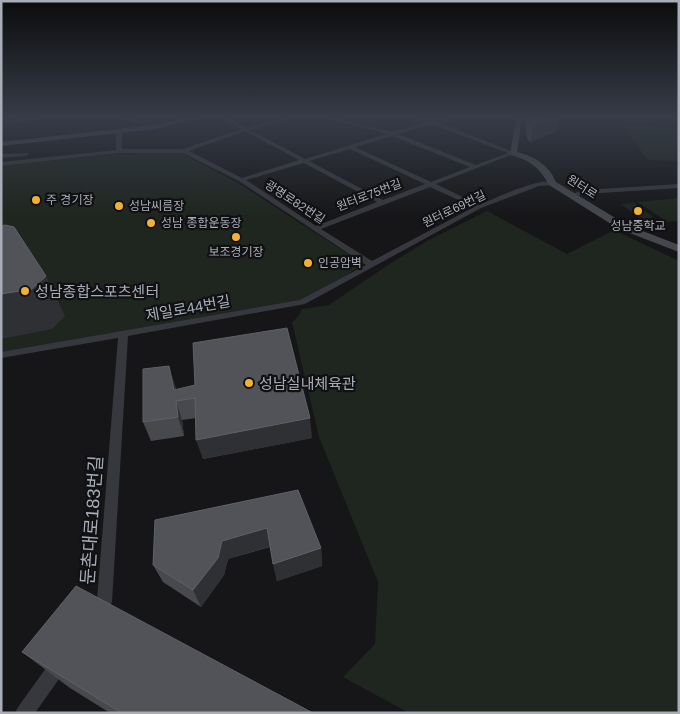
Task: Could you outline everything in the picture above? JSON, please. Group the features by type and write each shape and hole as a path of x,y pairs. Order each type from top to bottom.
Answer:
{"main road":[{"name":"원터로","path":"513,153 539,165 551,178 552,183 624,228 679,249"}],"street":[{"path":"286,150 382,202"},
{"path":"241,180 339,150"},
{"name":"원터로75번길","path":"359,150 479,207"},
{"path":"434,150 475,167"},
{"path":"506,150 513,153"},
{"name":"광명로82번길","path":"1,164 119,151 184,151 241,180 370,264"},
{"name":"원터로75번길","path":"316,228 513,153"},
{"path":"1,156 26,154"},
{"name":"원터로69번길","path":"370,264 479,207 538,184 552,183"},
{"path":"571,195 585,192 679,186"},
{"name":"제일로44번길","path":"1,355 302,302 370,264"},
{"name":"둔촌대로183번길","path":"88,625 104,602 123,334"},
{"path":"104,602 122,611"},
{"path":"24,713 71,648"}],"shaded area":[{"path":"641,150 679,150 679,161 648,160"},
{"name":"성남 종합운동장","path":"179,152 238,183 364,264 302,302 1,354 1,166 117,154"},
{"path":"679,198 679,221 667,222 638,202"},
{"path":"634,203 660,222 646,223 621,204"},
{"path":"487,211 567,254 614,230 679,261 679,713 409,713 343,677 375,644 378,582 319,437 292,322 298,317 302,309 329,305 429,240"}],"building":[{"path":"1,226 14,227 46,276 32,289 1,294"},
{"name":"성남실내체육관","path":"287,328 310,418 196,440 195,398 176,401 178,417 143,422 143,369 169,366 174,390 195,385 193,343"},
{"path":"298,490 321,548 273,564 267,528 222,541 218,558 193,590 153,565 155,520"},
{"path":"76,586 313,713 122,713 22,652"}],"place":[{"name":"주 경기장","path":"36,200"},
{"name":"성남씨름장","path":"119,206"},
{"name":"성남중학교","path":"638,211"},
{"name":"성남 종합운동장","path":"151,223"},
{"name":"보조경기장","path":"236,237"},
{"name":"인공암벽","path":"308,263"},
{"name":"성남종합스포츠센터","path":"25,291"},
{"name":"성남실내체육관","path":"249,383"}]}
